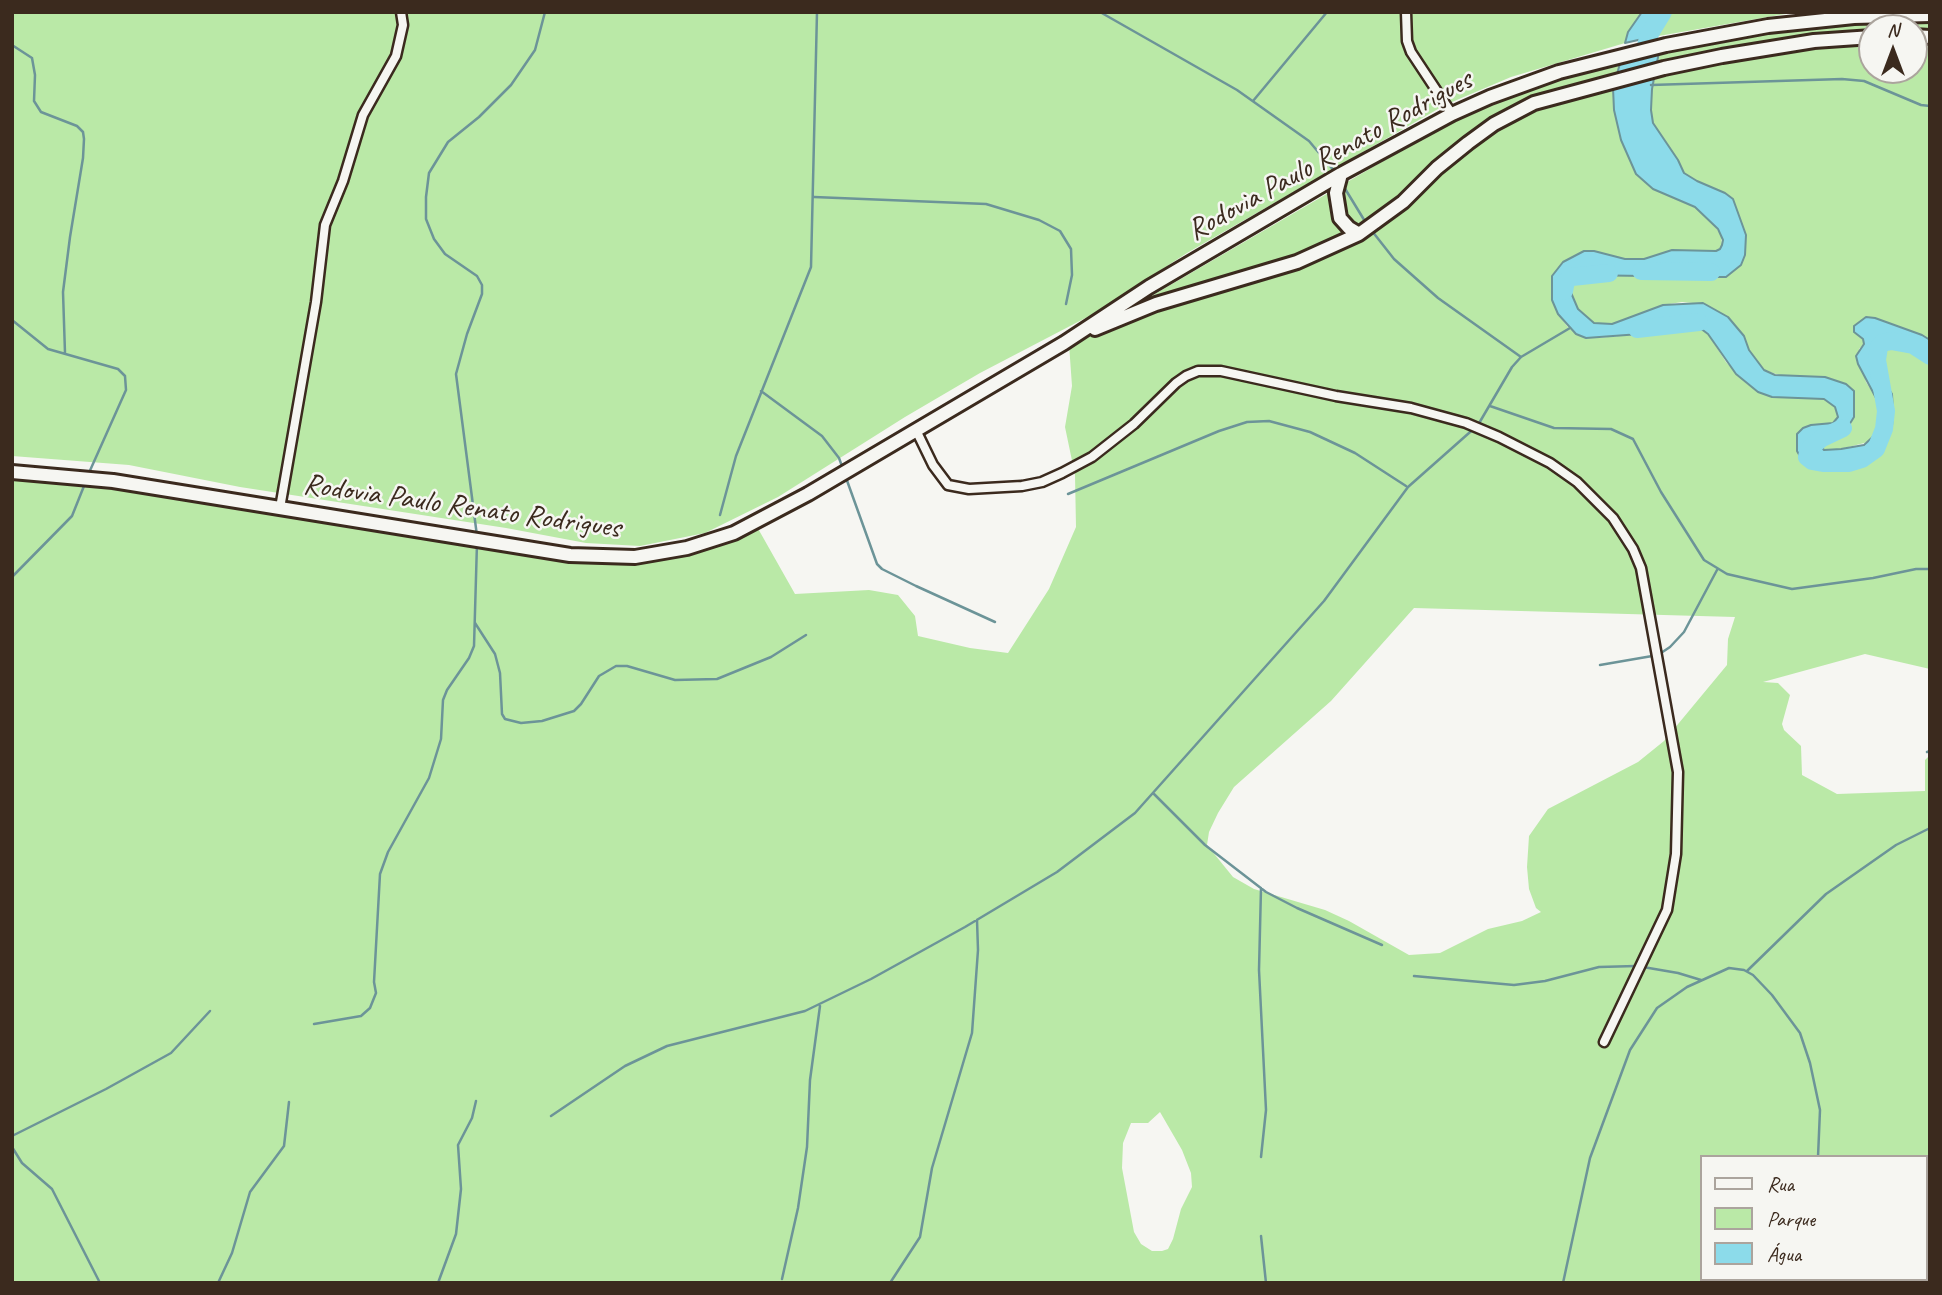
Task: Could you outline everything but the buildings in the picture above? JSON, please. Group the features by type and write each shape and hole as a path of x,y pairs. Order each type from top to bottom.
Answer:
{"main road":[{"name":"Rodovia Paulo Renato Rodrigues","path":"12,472 114,481 570,555 653,555 687,548 734,533 808,494 1064,343 1149,287 1341,174 1452,114 1527,83 1666,45 1807,21 1930,15"},
{"name":"Rodovia Paulo Renato Rodrigues","path":"1064,343 1156,304 1297,262 1359,234 1403,202 1437,168 1494,124 1534,103 1664,68 1770,47 1858,38"},
{"path":"1341,174 1336,193 1340,218 1359,234"}],"street":[{"path":"280,508 316,302 325,225 343,181 363,115 396,56 403,25 401,12"},
{"path":"1406,12 1407,41 1411,52 1452,114"},
{"path":"916,430 933,465 948,485 970,489 1022,486 1052,477 1092,457 1134,424 1186,376 1198,371 1222,371 1336,396 1412,408 1466,423 1550,463 1577,482 1613,518 1633,549 1641,568 1678,772 1676,854 1667,910 1604,1042"}],"green space":[{"path":"12,12 1642,12 1628,32 1625,43 1511,77 1445,105 1187,253 1095,313 980,373 905,417 778,497 705,533 640,546 586,543 240,487 129,465 12,456"},
{"path":"1666,12 1791,12 1791,13 1647,38"},
{"path":"1930,18 1930,340 1875,318 1863,339 1864,344 1859,349 1866,382 1876,398 1881,414 1878,432 1868,442 1824,450 1818,442 1819,439 1838,437 1850,426 1854,417 1855,399 1825,377 1785,377 1764,370 1749,350 1744,336 1728,317 1703,304 1682,302 1663,305 1612,324 1594,323 1578,309 1569,288 1573,279 1579,275 1644,276 1677,268 1704,277 1741,265 1745,255 1746,235 1732,199 1684,173 1653,123 1652,89 1659,52 1808,26 1858,23 1858,84 1928,84"},
{"path":"1621,60 1614,110 1621,140 1631,163 1653,189 1695,207 1712,222 1721,235 1722,245 1720,250 1716,251 1672,250 1644,259 1625,259 1584,251 1563,262 1558,314 1576,334 1586,338 1640,334 1671,324 1696,325 1708,334 1726,362 1747,384 1772,397 1824,399 1835,407 1838,417 1833,423 1798,434 1797,451 1803,459 1846,459 1860,454 1892,426 1892,394 1874,366 1872,356 1887,344 1900,340 1930,357 1930,669 1865,654 1763,682 1778,683 1790,695 1782,724 1784,730 1801,746 1802,775 1837,794 1925,791 1925,760 1930,755 1930,1182 1928,1183 1928,1155 1700,1155 1700,1281 1773,1281 1771,1283 12,1283 12,472 641,561 710,548 756,525 795,594 869,590 898,595 915,616 918,636 970,648 1008,653 1049,589 1076,527 1075,475 1065,427 1072,386 1069,344 1452,121 1530,87","holes":["1414,608 1735,617 1728,639 1727,665 1664,741 1638,762 1548,809 1529,836 1529,889 1536,908 1541,912 1522,921 1488,929 1440,953 1409,955 1325,910 1254,889 1233,877 1207,845 1209,832 1234,787 1331,701","1160,1112 1182,1150 1191,1173 1192,1187 1181,1209 1168,1249 1152,1251 1141,1244 1134,1232 1122,1168 1123,1143 1131,1123 1148,1123"]},
{"path":"1930,1206 1930,1283 1790,1283 1928,1281"}],"water":[{"path":"1642,12 1666,12 1647,38 1625,43 1628,32"},
{"path":"1659,52 1652,89 1653,123 1684,173 1733,199 1746,235 1745,255 1741,265 1726,277 1704,277 1677,268 1644,276 1579,275 1573,279 1569,288 1578,309 1594,323 1612,324 1663,305 1703,303 1728,317 1744,336 1749,350 1764,370 1775,375 1825,377 1846,384 1854,391 1854,417 1843,435 1819,439 1818,443 1824,450 1864,445 1878,432 1881,424 1876,398 1858,364 1856,356 1864,344 1863,339 1854,332 1854,326 1866,317 1875,318 1922,335 1930,340 1930,357 1900,340 1887,344 1873,356 1874,366 1892,394 1893,412 1892,426 1872,448 1846,459 1801,458 1797,451 1797,434 1811,425 1833,423 1838,417 1835,407 1824,399 1772,397 1758,392 1736,374 1708,334 1696,325 1671,324 1640,334 1586,338 1576,334 1558,314 1552,300 1552,276 1563,262 1584,251 1625,259 1644,259 1672,250 1716,251 1722,245 1723,240 1718,229 1695,207 1653,189 1636,174 1621,140 1614,110 1613,88 1621,60"}],"waterway":[{"path":"477,536 456,374 482,294 482,285 477,276 445,254 434,239 426,219 429,173 448,142 479,117 511,85 535,50 545,12"},
{"path":"720,515 736,456 811,267 817,12"},
{"path":"1100,12 1237,90 1309,141 1335,172"},
{"path":"1253,101 1327,12"},
{"path":"1640,67 1649,35 1663,12"},
{"path":"12,45 32,58 35,75 34,101 41,112 77,126 83,132 83,158 63,292 65,353"},
{"path":"1651,85 1842,79 1864,81 1921,105 1930,106"},
{"path":"1344,187 1366,223"},
{"path":"814,197 986,204 1039,220 1060,231 1071,249 1072,275 1066,304"},
{"path":"1372,231 1394,259 1438,298 1521,357"},
{"path":"1641,271 1711,272"},
{"path":"1564,291 1566,281 1572,277 1609,273"},
{"path":"12,320 48,349 118,369 125,376 126,390 88,475"},
{"path":"1637,329 1699,322"},
{"path":"551,1116 625,1066 667,1046 805,1011 871,979 1057,872 1135,813 1324,601 1408,487 1478,425 1512,367 1521,357 1570,328"},
{"path":"1843,428 1822,438 1809,449 1807,457 1823,463 1849,463 1862,459 1876,449 1884,429 1886,411 1877,360 1882,343 1891,341 1913,345 1930,356"},
{"path":"761,391 822,436 839,458 843,469"},
{"path":"1490,406 1554,428 1611,429 1633,439 1661,492 1704,560 1727,574 1792,589 1930,569"},
{"path":"1068,494 1219,431 1247,422 1269,421 1310,432 1355,453 1406,486"},
{"path":"845,475 877,564 882,569 995,622"},
{"path":"12,577 72,516 86,481"},
{"path":"314,1024 361,1016 370,1008 376,993 374,982 380,874 388,852 429,778 441,739 443,700 474,646 477,543"},
{"path":"1600,665 1658,655 1670,647 1684,632 1717,570"},
{"path":"475,623 495,654 500,673 502,714 505,719 521,723 542,721 574,711 599,676 616,666 627,666 675,680 717,679 771,657 806,635"},
{"path":"1153,793 1205,845 1266,892 1382,945"},
{"path":"1747,971 1826,894 1896,845 1930,828"},
{"path":"1261,888 1259,970 1266,1110 1261,1157"},
{"path":"890,1283 920,1237 932,1168 972,1033 978,950 977,920"},
{"path":"1414,976 1514,985 1545,981 1599,967 1636,966"},
{"path":"1643,967 1701,980"},
{"path":"1563,1283 1590,1158 1630,1050 1657,1008 1687,987 1729,968 1744,970 1753,975 1772,995 1800,1033 1810,1063 1820,1110 1818,1155"},
{"path":"782,1279 798,1208 807,1147 810,1080 820,1006"},
{"path":"12,1136 171,1053 210,1011"},
{"path":"438,1283 456,1234 461,1189 458,1145 472,1118 476,1101"},
{"path":"218,1283 232,1253 250,1192 284,1146 289,1102"},
{"path":"12,1147 22,1163 52,1189 100,1283"},
{"path":"1261,1236 1266,1283"}]}
